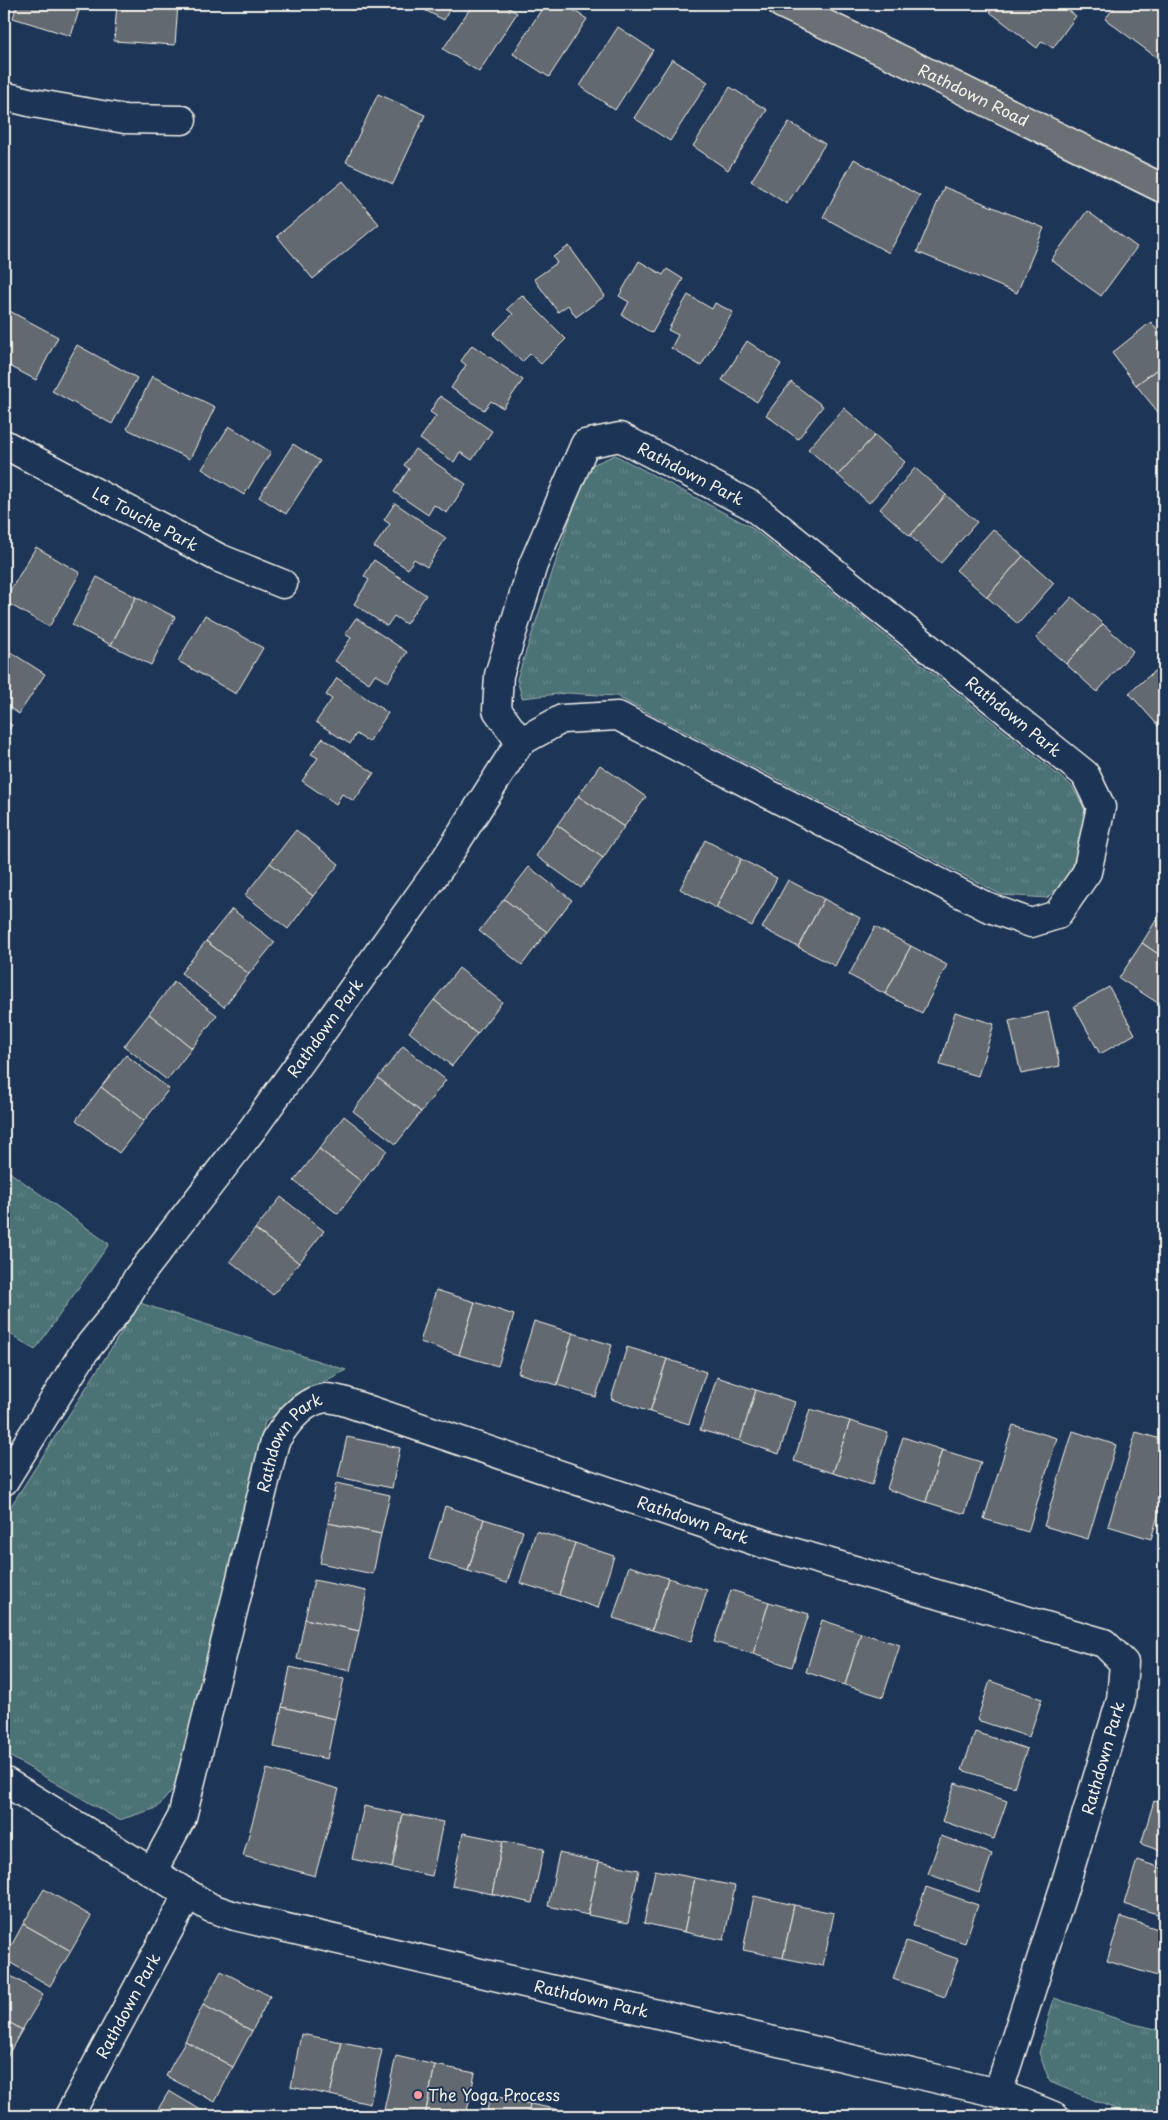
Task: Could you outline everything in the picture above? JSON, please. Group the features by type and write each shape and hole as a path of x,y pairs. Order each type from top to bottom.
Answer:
{"main road":[{"name":"Rathdown Road","path":"782,4 904,61 1164,189"}],"street":[{"path":"4,96 125,119 182,120"},
{"name":"Rathdown Park","path":"4,1480 84,1352 122,1305 138,1278 251,1131 443,864 520,742 562,719 618,716 987,907 1032,923 1058,915 1087,872 1101,807 1085,774 751,506 620,437 585,444 533,565 499,675 497,710 520,742"},
{"name":"La Touche Park","path":"6,450 219,558 284,584"},
{"name":"Rathdown Park","path":"152,1872 182,1817 275,1441 284,1426 310,1404 326,1398 343,1401 758,1542 1104,1643 1124,1663 1121,1700 1064,1888 998,2093"},
{"name":"Rathdown Park","path":"4,1781 211,1908 235,1916 998,2093 1054,2116"},
{"name":"Rathdown Park","path":"68,2116 188,1894"}],"green space":[{"path":"615,455 751,527 1072,786 1092,822 1077,869 1047,898 1002,895 616,696 567,693 522,698 517,679 587,467"},
{"path":"4,1168 109,1244 35,1350 4,1330"},
{"path":"140,1303 346,1370 312,1388 265,1422 180,1781 157,1808 119,1820 4,1753 4,1517"},
{"path":"1054,1998 1130,2023 1164,2031 1164,2116 1132,2116 1050,2082 1039,2053"}],"building":[{"path":"17,4 81,4 71,36 13,18"},
{"path":"117,4 178,4 175,45 114,41"},
{"path":"413,4 452,4 444,20"},
{"path":"473,4 503,4 517,13 479,72 443,49"},
{"path":"545,4 564,4 587,19 549,77 513,54"},
{"path":"991,4 1065,4 1063,6 1076,16 1053,48 1042,41 1037,48 990,12 994,7"},
{"path":"1117,4 1164,4 1164,63 1105,19"},
{"path":"618,27 653,50 615,110 580,86"},
{"path":"672,59 708,82 670,141 634,118"},
{"path":"730,87 767,110 728,170 693,146"},
{"path":"378,94 425,115 393,184 346,162"},
{"path":"789,122 825,144 787,204 751,181"},
{"path":"854,159 920,196 889,253 823,217"},
{"path":"343,181 379,224 313,279 277,236"},
{"path":"944,187 1044,228 1017,293 917,252"},
{"path":"1087,211 1137,247 1101,296 1051,260"},
{"path":"569,246 605,296 576,317 568,305 558,312 534,279 557,263 553,257"},
{"path":"639,261 663,275 667,269 683,279 652,333 622,315 629,302 619,296"},
{"path":"522,295 566,339 541,364 530,354 522,362 493,334 513,314 507,309"},
{"path":"688,295 712,309 715,303 733,312 701,366 671,348 678,335 668,330"},
{"path":"4,308 58,337 36,380 4,363"},
{"path":"1151,322 1164,340 1164,364 1136,385 1112,353"},
{"path":"747,341 781,364 757,402 722,380"},
{"path":"77,345 137,378 112,424 52,391"},
{"path":"472,345 523,380 503,408 491,401 484,410 451,388 466,365 461,361"},
{"path":"1164,364 1164,415 1162,417 1136,385"},
{"path":"152,376 215,407 190,459 127,429"},
{"path":"791,382 823,406 798,439 766,415"},
{"path":"440,396 492,431 472,460 460,452 454,462 420,439 436,416 430,412"},
{"path":"844,408 875,435 838,475 808,449"},
{"path":"229,426 271,452 244,495 202,469"},
{"path":"875,435 905,462 869,503 838,475"},
{"path":"293,444 320,461 286,514 259,497"},
{"path":"415,449 466,484 447,513 434,505 428,515 394,492 409,469 404,465"},
{"path":"915,468 946,495 910,536 880,509"},
{"path":"946,495 977,522 941,563 910,536"},
{"path":"395,503 446,538 427,567 414,559 408,569 374,547 390,524 384,520"},
{"path":"993,529 1023,556 987,597 956,570"},
{"path":"36,547 80,573 49,627 4,601"},
{"path":"1023,556 1054,583 1018,624 987,597"},
{"path":"374,560 426,595 406,624 394,616 387,626 354,604 369,580 364,576"},
{"path":"97,577 136,597 111,645 72,625"},
{"path":"136,597 175,617 151,665 111,645"},
{"path":"1072,597 1103,624 1066,664 1036,638"},
{"path":"205,615 263,648 236,694 178,661"},
{"path":"356,618 407,652 388,682 375,674 369,683 335,661 351,638 345,634"},
{"path":"1103,624 1133,651 1097,692 1066,664"},
{"path":"4,648 45,674 19,714 4,704"},
{"path":"1164,663 1164,728 1162,730 1129,693"},
{"path":"337,678 388,713 369,742 356,734 350,744 316,722 332,699 326,695"},
{"path":"4,721 12,725 4,737"},
{"path":"323,738 374,773 354,801 342,794 336,804 302,781 318,758 311,754"},
{"path":"600,765 646,797 624,827 578,796"},
{"path":"578,796 624,827 603,858 557,825"},
{"path":"557,825 603,858 581,888 536,856"},
{"path":"296,830 339,864 313,896 270,863"},
{"path":"705,840 741,859 716,908 680,889"},
{"path":"741,859 777,878 752,926 716,908"},
{"path":"270,863 313,896 288,929 245,895"},
{"path":"529,867 572,900 547,932 504,899"},
{"path":"788,880 824,899 798,947 762,928"},
{"path":"504,899 547,932 522,965 479,931"},
{"path":"824,899 860,918 835,966 798,947"},
{"path":"232,909 275,942 249,974 206,941"},
{"path":"1164,910 1164,958 1142,943"},
{"path":"875,927 911,946 885,994 849,975"},
{"path":"206,941 249,974 224,1007 181,973"},
{"path":"1142,943 1164,958 1164,1007 1119,978"},
{"path":"911,946 947,965 922,1013 885,994"},
{"path":"459,968 502,1002 477,1034 434,1000"},
{"path":"174,982 217,1015 192,1048 149,1014"},
{"path":"1109,987 1135,1034 1100,1054 1074,1006"},
{"path":"434,1000 477,1034 452,1066 409,1032"},
{"path":"955,1012 994,1024 978,1076 940,1065"},
{"path":"1048,1012 1060,1066 1021,1074 1009,1021"},
{"path":"149,1014 192,1048 167,1080 124,1046"},
{"path":"403,1046 446,1080 421,1112 378,1078"},
{"path":"126,1055 169,1089 144,1121 101,1087"},
{"path":"378,1078 421,1112 396,1144 353,1111"},
{"path":"101,1087 144,1121 119,1153 76,1120"},
{"path":"344,1116 387,1150 362,1182 319,1149"},
{"path":"319,1149 362,1182 338,1214 294,1181"},
{"path":"281,1197 324,1231 299,1263 255,1229"},
{"path":"255,1229 299,1263 273,1295 230,1261"},
{"path":"436,1290 475,1302 459,1355 420,1342"},
{"path":"475,1302 514,1315 498,1366 459,1355"},
{"path":"534,1321 573,1333 557,1385 518,1373"},
{"path":"573,1333 612,1345 596,1397 557,1385"},
{"path":"627,1347 667,1359 650,1412 611,1399"},
{"path":"667,1359 706,1372 689,1424 650,1412"},
{"path":"717,1377 756,1390 740,1441 700,1430"},
{"path":"756,1390 795,1402 779,1454 740,1441"},
{"path":"810,1409 850,1421 833,1473 794,1461"},
{"path":"850,1421 888,1433 872,1485 833,1473"},
{"path":"1013,1425 1057,1438 1028,1532 984,1519"},
{"path":"1073,1431 1116,1445 1088,1539 1044,1526"},
{"path":"1136,1432 1164,1440 1164,1496 1151,1539 1108,1526"},
{"path":"347,1437 400,1448 392,1488 338,1477"},
{"path":"903,1437 942,1450 926,1502 887,1489"},
{"path":"942,1450 981,1462 965,1514 926,1502"},
{"path":"336,1483 390,1495 381,1534 328,1523"},
{"path":"445,1506 484,1519 468,1571 429,1559"},
{"path":"484,1519 523,1531 507,1583 468,1571"},
{"path":"328,1523 381,1534 373,1574 320,1563"},
{"path":"536,1531 575,1543 559,1595 520,1583"},
{"path":"575,1543 614,1556 598,1608 559,1595"},
{"path":"629,1566 668,1578 652,1630 613,1618"},
{"path":"668,1578 707,1590 691,1642 652,1630"},
{"path":"314,1580 367,1591 359,1631 305,1619"},
{"path":"731,1590 769,1602 753,1654 714,1642"},
{"path":"769,1602 809,1614 792,1667 753,1654"},
{"path":"305,1619 359,1631 350,1671 297,1659"},
{"path":"822,1620 861,1633 845,1685 806,1672"},
{"path":"861,1633 900,1645 883,1697 845,1685"},
{"path":"290,1667 344,1679 335,1719 282,1707"},
{"path":"990,1681 1042,1699 1029,1737 977,1720"},
{"path":"282,1707 335,1719 327,1759 274,1747"},
{"path":"975,1732 1027,1749 1014,1787 962,1770"},
{"path":"267,1769 339,1789 315,1876 243,1856"},
{"path":"1164,1776 1164,1795 1159,1793"},
{"path":"955,1783 1007,1801 994,1839 942,1821"},
{"path":"1154,1801 1164,1804 1164,1852 1141,1844"},
{"path":"364,1806 403,1814 392,1868 352,1859"},
{"path":"403,1814 443,1822 432,1876 392,1868"},
{"path":"463,1833 503,1841 492,1894 452,1886"},
{"path":"941,1836 992,1854 979,1892 928,1874"},
{"path":"503,1841 544,1849 532,1903 492,1894"},
{"path":"559,1853 599,1862 588,1915 548,1906"},
{"path":"1137,1860 1164,1869 1164,1916 1124,1904"},
{"path":"599,1862 639,1870 628,1923 588,1915"},
{"path":"655,1870 695,1878 684,1932 644,1923"},
{"path":"695,1878 735,1886 724,1940 684,1932"},
{"path":"926,1887 978,1905 965,1943 913,1926"},
{"path":"44,1889 91,1916 71,1951 23,1924"},
{"path":"754,1896 794,1905 783,1958 743,1950"},
{"path":"794,1905 834,1913 823,1966 783,1958"},
{"path":"1121,1917 1164,1931 1164,1978 1107,1961"},
{"path":"23,1924 71,1951 50,1986 4,1959"},
{"path":"906,1941 958,1959 945,1997 893,1979"},
{"path":"221,1971 270,1996 252,2031 203,2005"},
{"path":"4,1972 43,1995 22,2030 4,2019"},
{"path":"203,2005 252,2031 233,2067 185,2041"},
{"path":"4,2019 22,2030 4,2062"},
{"path":"301,2034 342,2042 330,2095 291,2087"},
{"path":"185,2041 233,2067 215,2102 166,2076"},
{"path":"342,2042 382,2050 370,2104 330,2095"},
{"path":"396,2056 435,2065 425,2116 384,2110"},
{"path":"435,2065 475,2073 466,2116 425,2116"},
{"path":"169,2091 211,2116 154,2116"},
{"path":"490,2095 530,2104 528,2116 486,2116"},
{"path":"530,2104 570,2112 570,2116 528,2116"}],"place":[{"name":"The Yoga Process","path":"418,2095"}]}
